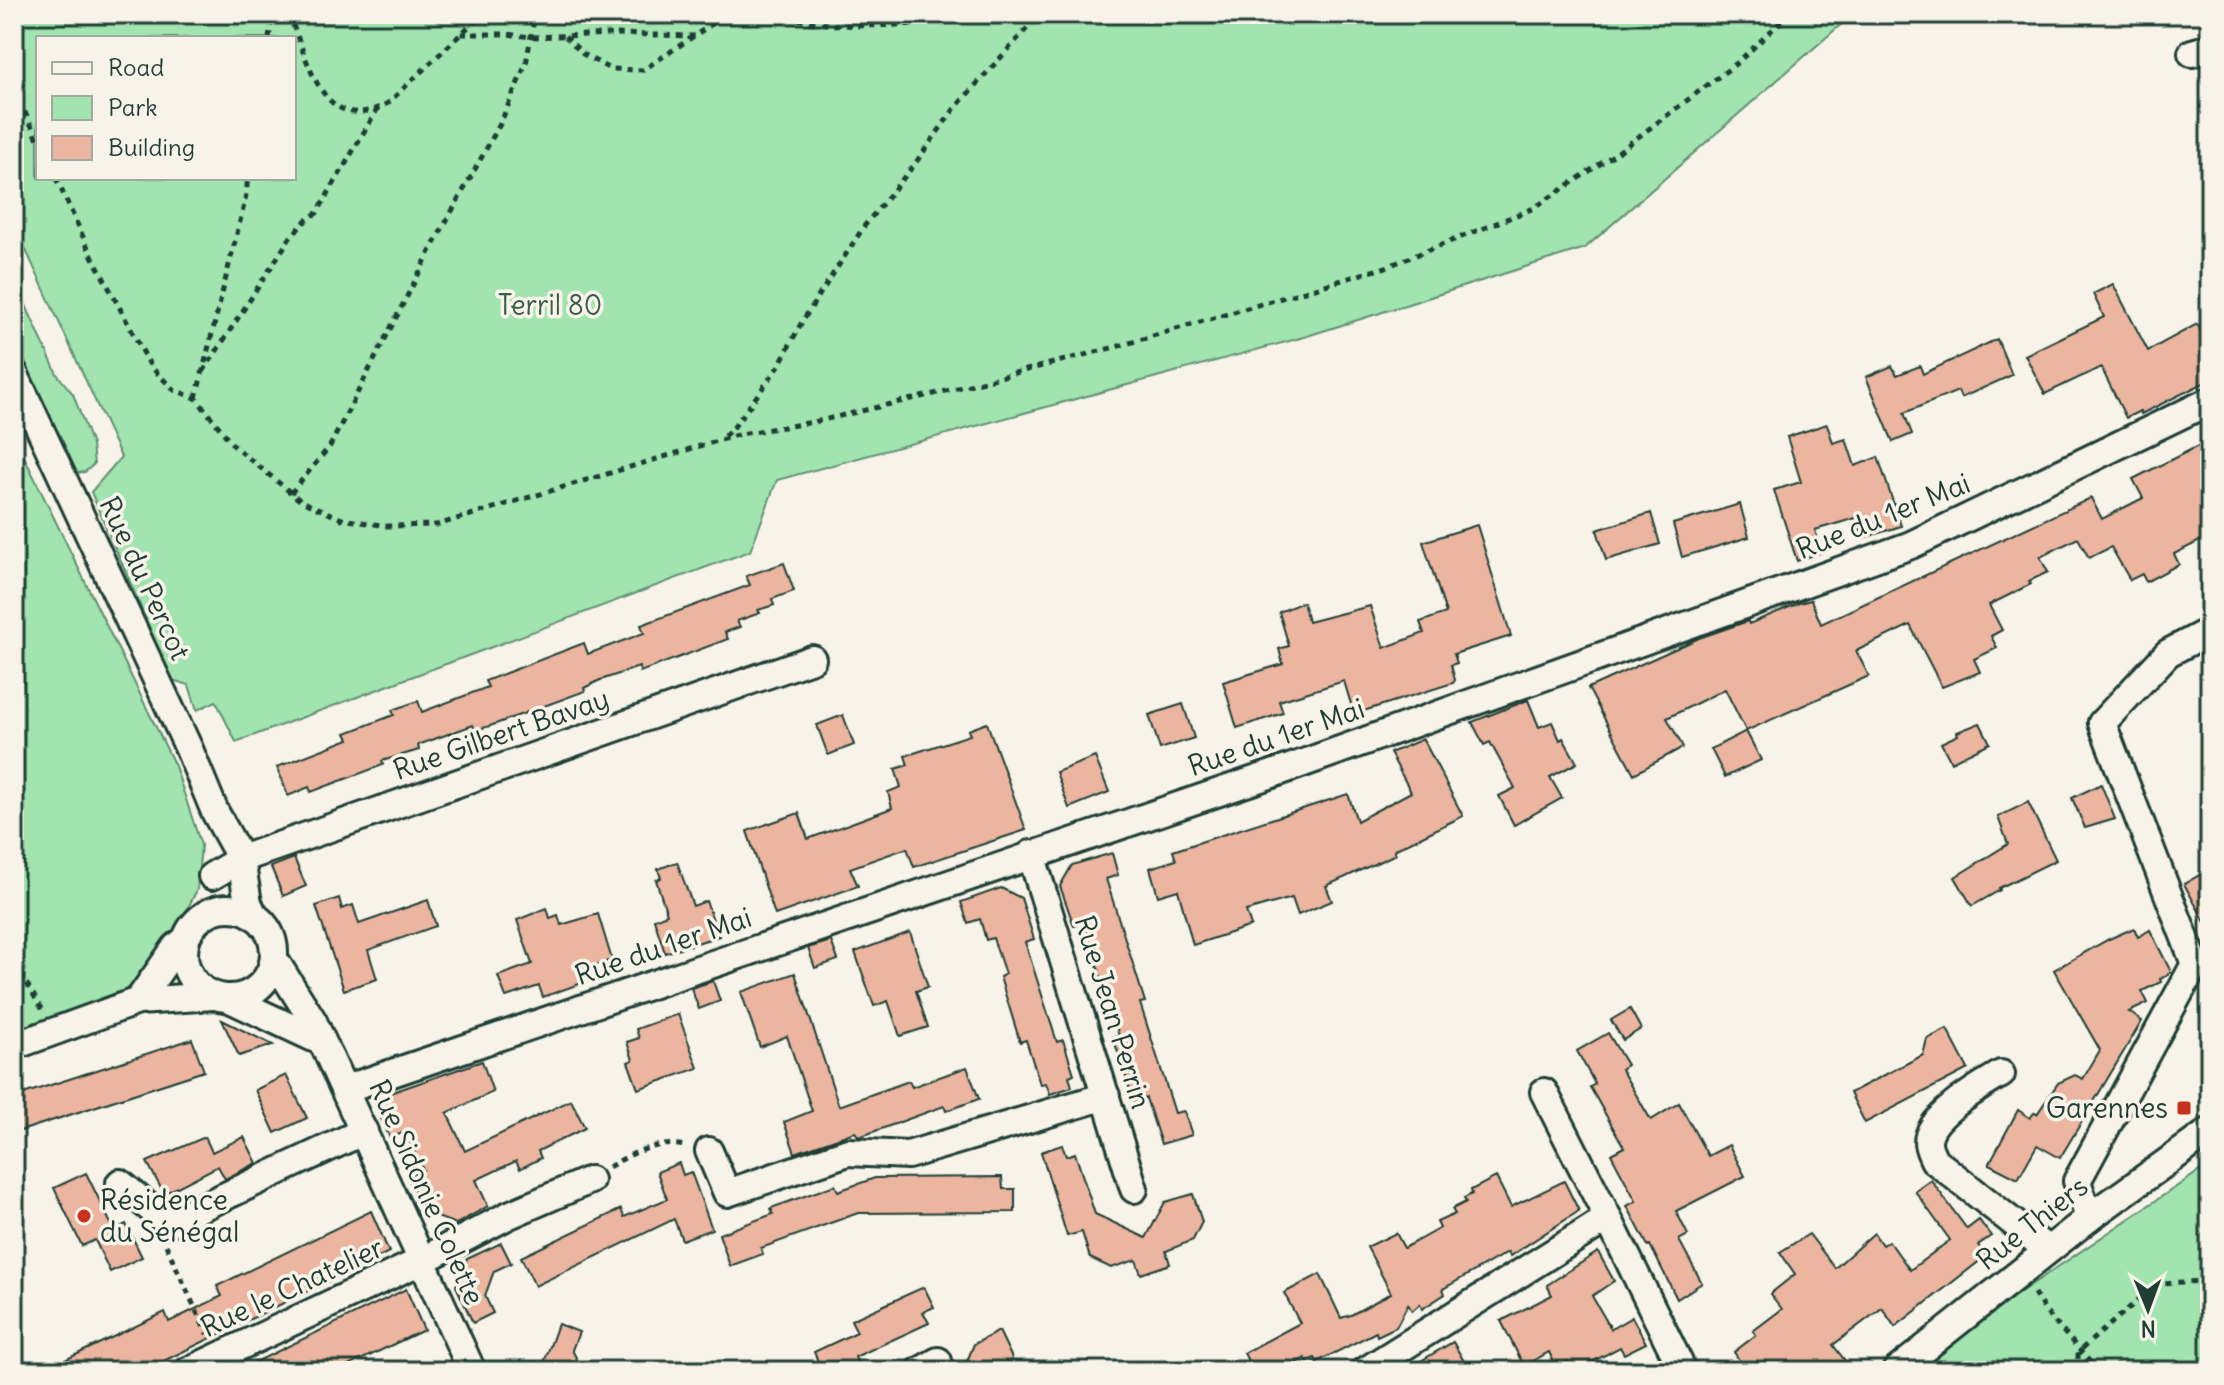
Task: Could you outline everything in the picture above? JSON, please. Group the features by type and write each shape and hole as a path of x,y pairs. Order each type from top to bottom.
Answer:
{"street":[{"name":"Rue du Percot","path":"14,373 189,749 215,812 241,859 248,903 254,915"},
{"name":"Rue du 1er Mai","path":"345,1089 1284,770 1911,545 2210,401"},
{"path":"2089,1218 2077,1181 2195,964 2102,723 2168,653 2210,631"},
{"name":"Rue Gilbert Bavay","path":"212,876 241,859 812,659"},
{"name":"Rue du Percot","path":"199,918 212,876 215,812"},
{"name":"Rue Jean Perrin","path":"1031,854 1134,1189"},
{"path":"14,1046 138,1001 246,996 269,975 274,959 273,942 266,927 254,915 241,909 211,911 199,918 138,1001"},
{"path":"184,941 185,968 202,990 320,1041"},
{"name":"Rue Sidonie Colette","path":"274,959 313,1021 472,1371"},
{"path":"2001,1074 1967,1095 1937,1122 1927,1144 1934,1160 2048,1250"},
{"path":"1544,1092 1683,1371"},
{"path":"709,1151 727,1193 848,1152 908,1155 1106,1096"},
{"path":"120,1183 168,1223 364,1131"},
{"name":"Rue Thiers","path":"1896,1371 2089,1218 2210,1131"},
{"name":"Rue le Chatelier","path":"188,1371 220,1364 509,1215 590,1180"},
{"path":"1365,1371 1608,1218"}],"path":[{"path":"269,36 273,14"},
{"path":"288,14 320,90 338,106 356,114 370,113 408,85 482,14"},
{"path":"291,493 330,446 436,240 500,124 526,64 535,14"},
{"path":"565,36 583,54 610,69 643,70 727,14"},
{"path":"787,14 796,21 823,25 914,24 961,20 975,14"},
{"path":"721,439 734,427 778,367 803,320 865,225 955,108 1040,14"},
{"path":"57,180 90,252 151,367 174,390 196,398 234,446 301,501 342,519 387,526 437,525 721,439 828,419 1119,346 1401,261 1534,208 1618,152 1737,63 1789,14"},
{"path":"461,34 696,36"},
{"path":"14,90 36,135"},
{"path":"203,372 290,238 308,218 317,213 378,108"},
{"path":"196,398 248,180"},
{"path":"14,963 46,1013 69,1027"},
{"path":"590,1180 623,1158 668,1142 709,1151"},
{"path":"168,1223 163,1239 220,1364"},
{"path":"2021,1272 2045,1311 2098,1371"},
{"path":"2078,1371 2078,1352 2158,1283 2210,1281"}],"green space":[{"name":"Terril 80","path":"14,14 1853,14 1585,248 1304,337 777,480 750,551 236,742 216,701 197,710 189,685 172,680 91,492 121,457 14,224"},
{"path":"14,279 57,374 73,394 92,445 94,464 85,472 74,473 14,344"},
{"path":"14,436 175,766 201,845 197,890 173,937 134,992 14,1032"},
{"path":"2210,1164 2210,1371 1916,1371 1914,1364"}],"building":[{"path":"2113,284 2148,351 2197,324 2210,348 2210,380 2141,414 2140,411 2126,418 2101,367 2045,394 2025,355 2104,317 2093,294"},
{"path":"1997,339 2012,375 1961,398 1958,391 1904,413 1912,434 1893,442 1866,377 1892,366 1897,375 1920,366 1923,374"},
{"path":"1827,424 1833,443 1846,439 1855,466 1878,457 1901,526 1863,538 1856,518 1815,530 1822,552 1797,561 1774,490 1801,482 1787,437"},
{"path":"2210,440 2210,536 2174,554 2179,564 2146,582 2142,574 2130,580 2111,547 2089,558 2078,538 2040,557 2048,572 1989,605 2002,630 1991,636 1997,648 1974,659 1980,672 1942,687 1910,625 1856,651 1869,676 1746,731 1725,689 1667,718 1683,747 1634,774 1588,688 1699,638 1748,621 1749,624 1799,603 1811,600 1821,624 2091,498 2102,519 2143,498 2133,479"},
{"path":"1740,504 1749,537 1682,557 1673,524"},
{"path":"1651,513 1660,544 1606,560 1597,530"},
{"path":"1477,525 1511,636 1454,654 1457,663 1451,665 1453,683 1354,714 1344,681 1279,701 1283,713 1237,728 1223,682 1283,664 1279,649 1289,646 1279,612 1303,602 1308,622 1370,606 1384,648 1424,633 1420,622 1446,613 1423,542"},
{"path":"784,563 794,591 772,599 774,605 758,610 760,613 737,621 740,627 725,632 728,639 640,672 639,667 598,681 584,688 585,691 490,726 475,730 473,725 418,745 419,750 382,761 383,765 311,792 309,787 288,796 277,767 349,739 346,733 394,715 392,710 418,701 422,712 488,687 485,681 584,643 588,654 644,633 641,625 750,585 746,576"},
{"path":"1528,700 1539,727 1552,722 1560,740 1563,738 1577,763 1550,777 1562,798 1514,825 1499,796 1515,788 1490,742 1484,745 1472,722"},
{"path":"1183,704 1194,738 1160,749 1149,715"},
{"path":"843,715 854,745 828,755 817,725"},
{"path":"987,723 1026,830 914,867 907,848 850,868 858,886 775,915 747,831 799,813 808,839 892,808 888,792 901,787 895,769 908,765 905,756 970,735 968,730"},
{"path":"1980,723 1990,743 1951,762 1941,743 1958,735 1957,732"},
{"path":"1746,731 1761,760 1725,777 1711,749"},
{"path":"1423,739 1463,816 1394,850 1396,854 1326,886 1332,901 1298,915 1292,898 1246,911 1251,926 1193,945 1178,890 1158,896 1150,868 1176,860 1173,851 1348,794 1357,821 1411,792 1390,753"},
{"path":"1095,757 1109,792 1069,808 1056,772"},
{"path":"2101,784 2115,819 2085,828 2072,798"},
{"path":"2028,802 2056,860 1999,888 1972,906 1955,877 2008,844 1998,817"},
{"path":"1112,853 1118,875 1106,879 1145,1002 1140,1003 1175,1113 1184,1111 1192,1135 1161,1144 1146,1098 1134,1102 1113,1037 1119,1036 1084,923 1074,926 1060,886 1072,865"},
{"path":"294,858 306,886 283,896 271,867"},
{"path":"677,862 693,906 706,901 719,936 665,953 654,919 667,914 656,880 661,878 658,869"},
{"path":"2210,869 2210,931 2184,884"},
{"path":"1001,888 1021,898 1034,939 1025,942 1057,1042 1063,1040 1074,1074 1069,1076 1072,1087 1050,1094 1046,1083 1040,1084 1026,1040 1020,1042 1000,977 1005,974 993,938 986,940 980,919 968,923 961,902"},
{"path":"339,898 342,909 353,905 359,924 428,900 436,926 368,950 377,979 344,990 316,906"},
{"path":"547,908 550,918 558,915 561,925 598,914 612,960 592,966 596,978 543,997 539,986 506,997 498,976 532,964 517,920"},
{"path":"2134,928 2138,937 2150,930 2171,972 2160,979 2161,982 2142,991 2148,1003 2129,1012 2142,1021 2060,1158 2037,1145 2018,1179 1989,1164 2018,1110 2030,1118 2037,1114 2058,1083 2075,1075 2083,1079 2100,1050 2054,970"},
{"path":"910,932 928,987 916,991 928,1027 900,1036 888,1001 874,1006 855,952"},
{"path":"831,941 838,960 815,968 808,948"},
{"path":"795,973 839,1106 909,1081 912,1087 967,1067 979,1099 946,1111 944,1106 859,1137 855,1132 795,1153 784,1122 812,1111 787,1036 760,1047 741,992"},
{"path":"713,981 720,1001 699,1009 691,988"},
{"path":"1630,1009 1641,1029 1623,1040 1611,1020"},
{"path":"678,1014 698,1068 638,1089 628,1062 633,1060 627,1042 639,1038 636,1029"},
{"path":"222,1020 273,1045 239,1056"},
{"path":"1947,1029 1968,1069 1865,1123 1850,1093 1923,1055 1927,1039"},
{"path":"1608,1033 1627,1065 1621,1069 1651,1120 1679,1103 1708,1156 1729,1145 1745,1176 1676,1211 1688,1235 1679,1240 1702,1283 1677,1299 1627,1206 1636,1201 1611,1154 1624,1147 1590,1087 1595,1084 1577,1051"},
{"path":"192,1039 204,1071 14,1133 14,1097"},
{"path":"482,1061 493,1092 447,1113 465,1151 571,1100 585,1128 538,1151 541,1158 520,1169 516,1161 476,1180 488,1206 456,1224 426,1213 408,1178 423,1170 405,1132 390,1138 378,1112 384,1095"},
{"path":"286,1075 307,1118 275,1133 255,1090"},
{"path":"205,1137 212,1152 244,1137 257,1163 225,1179 218,1166 164,1194 147,1162"},
{"path":"1062,1145 1066,1156 1075,1153 1095,1214 1146,1238 1165,1202 1193,1194 1202,1222 1193,1240 1166,1251 1170,1264 1141,1274 1136,1260 1111,1268 1090,1258 1082,1232 1067,1236 1041,1152"},
{"path":"679,1163 683,1175 691,1172 712,1229 682,1240 674,1219 535,1286 521,1257 621,1209 624,1217 667,1199 657,1172"},
{"name":"Résidence du Sénégal","path":"86,1173 114,1230 126,1224 142,1257 110,1272 95,1240 82,1246 54,1188"},
{"path":"1002,1177 1003,1189 1015,1189 1015,1212 858,1213 761,1248 763,1254 730,1266 719,1234 773,1214 771,1208 835,1185 838,1191 875,1178"},
{"path":"1496,1177 1511,1207 1564,1181 1579,1211 1510,1256 1508,1252 1443,1289 1445,1294 1422,1309 1420,1304 1412,1311 1408,1304 1396,1327 1377,1336 1376,1332 1317,1362 1315,1358 1307,1361 1305,1358 1281,1371 1253,1371 1244,1353 1300,1323 1284,1293 1320,1274 1341,1318 1351,1315 1391,1293 1367,1247 1396,1233 1404,1248 1440,1228 1437,1222 1455,1214 1452,1209 1466,1202 1464,1198 1472,1194 1471,1190"},
{"path":"1931,1180 1967,1229 1979,1220 1991,1236 1978,1245 1986,1256 1895,1327 1882,1308 1833,1345 1853,1371 1746,1371 1734,1352 1756,1335 1753,1331 1782,1309 1770,1294 1795,1274 1780,1252 1809,1234 1835,1268 1874,1233 1882,1245 1889,1241 1910,1270 1950,1240 1915,1191"},
{"path":"371,1211 389,1252 143,1371 42,1371 165,1312 169,1322 222,1296 217,1286"},
{"path":"501,1243 511,1263 494,1271 485,1296 493,1313 473,1323 456,1286 467,1259"},
{"path":"1598,1252 1614,1281 1592,1296 1611,1329 1632,1317 1646,1343 1624,1354 1620,1347 1575,1371 1568,1361 1556,1367 1549,1352 1524,1366 1501,1321 1552,1295 1547,1285"},
{"path":"924,1287 934,1307 923,1312 929,1323 855,1357 862,1371 822,1371 814,1352 857,1332 851,1320"},
{"path":"406,1289 424,1330 338,1371 237,1371"},
{"path":"558,1324 579,1332 572,1350 583,1371 541,1371"},
{"path":"999,1331 1012,1358 1008,1371 963,1371 974,1344"},
{"path":"1453,1342 1465,1363 1451,1371 1404,1371"}],"place":[{"name":"Garennes","path":"2184,1108"},
{"name":"Résidence du Sénégal","path":"84,1216"}]}
